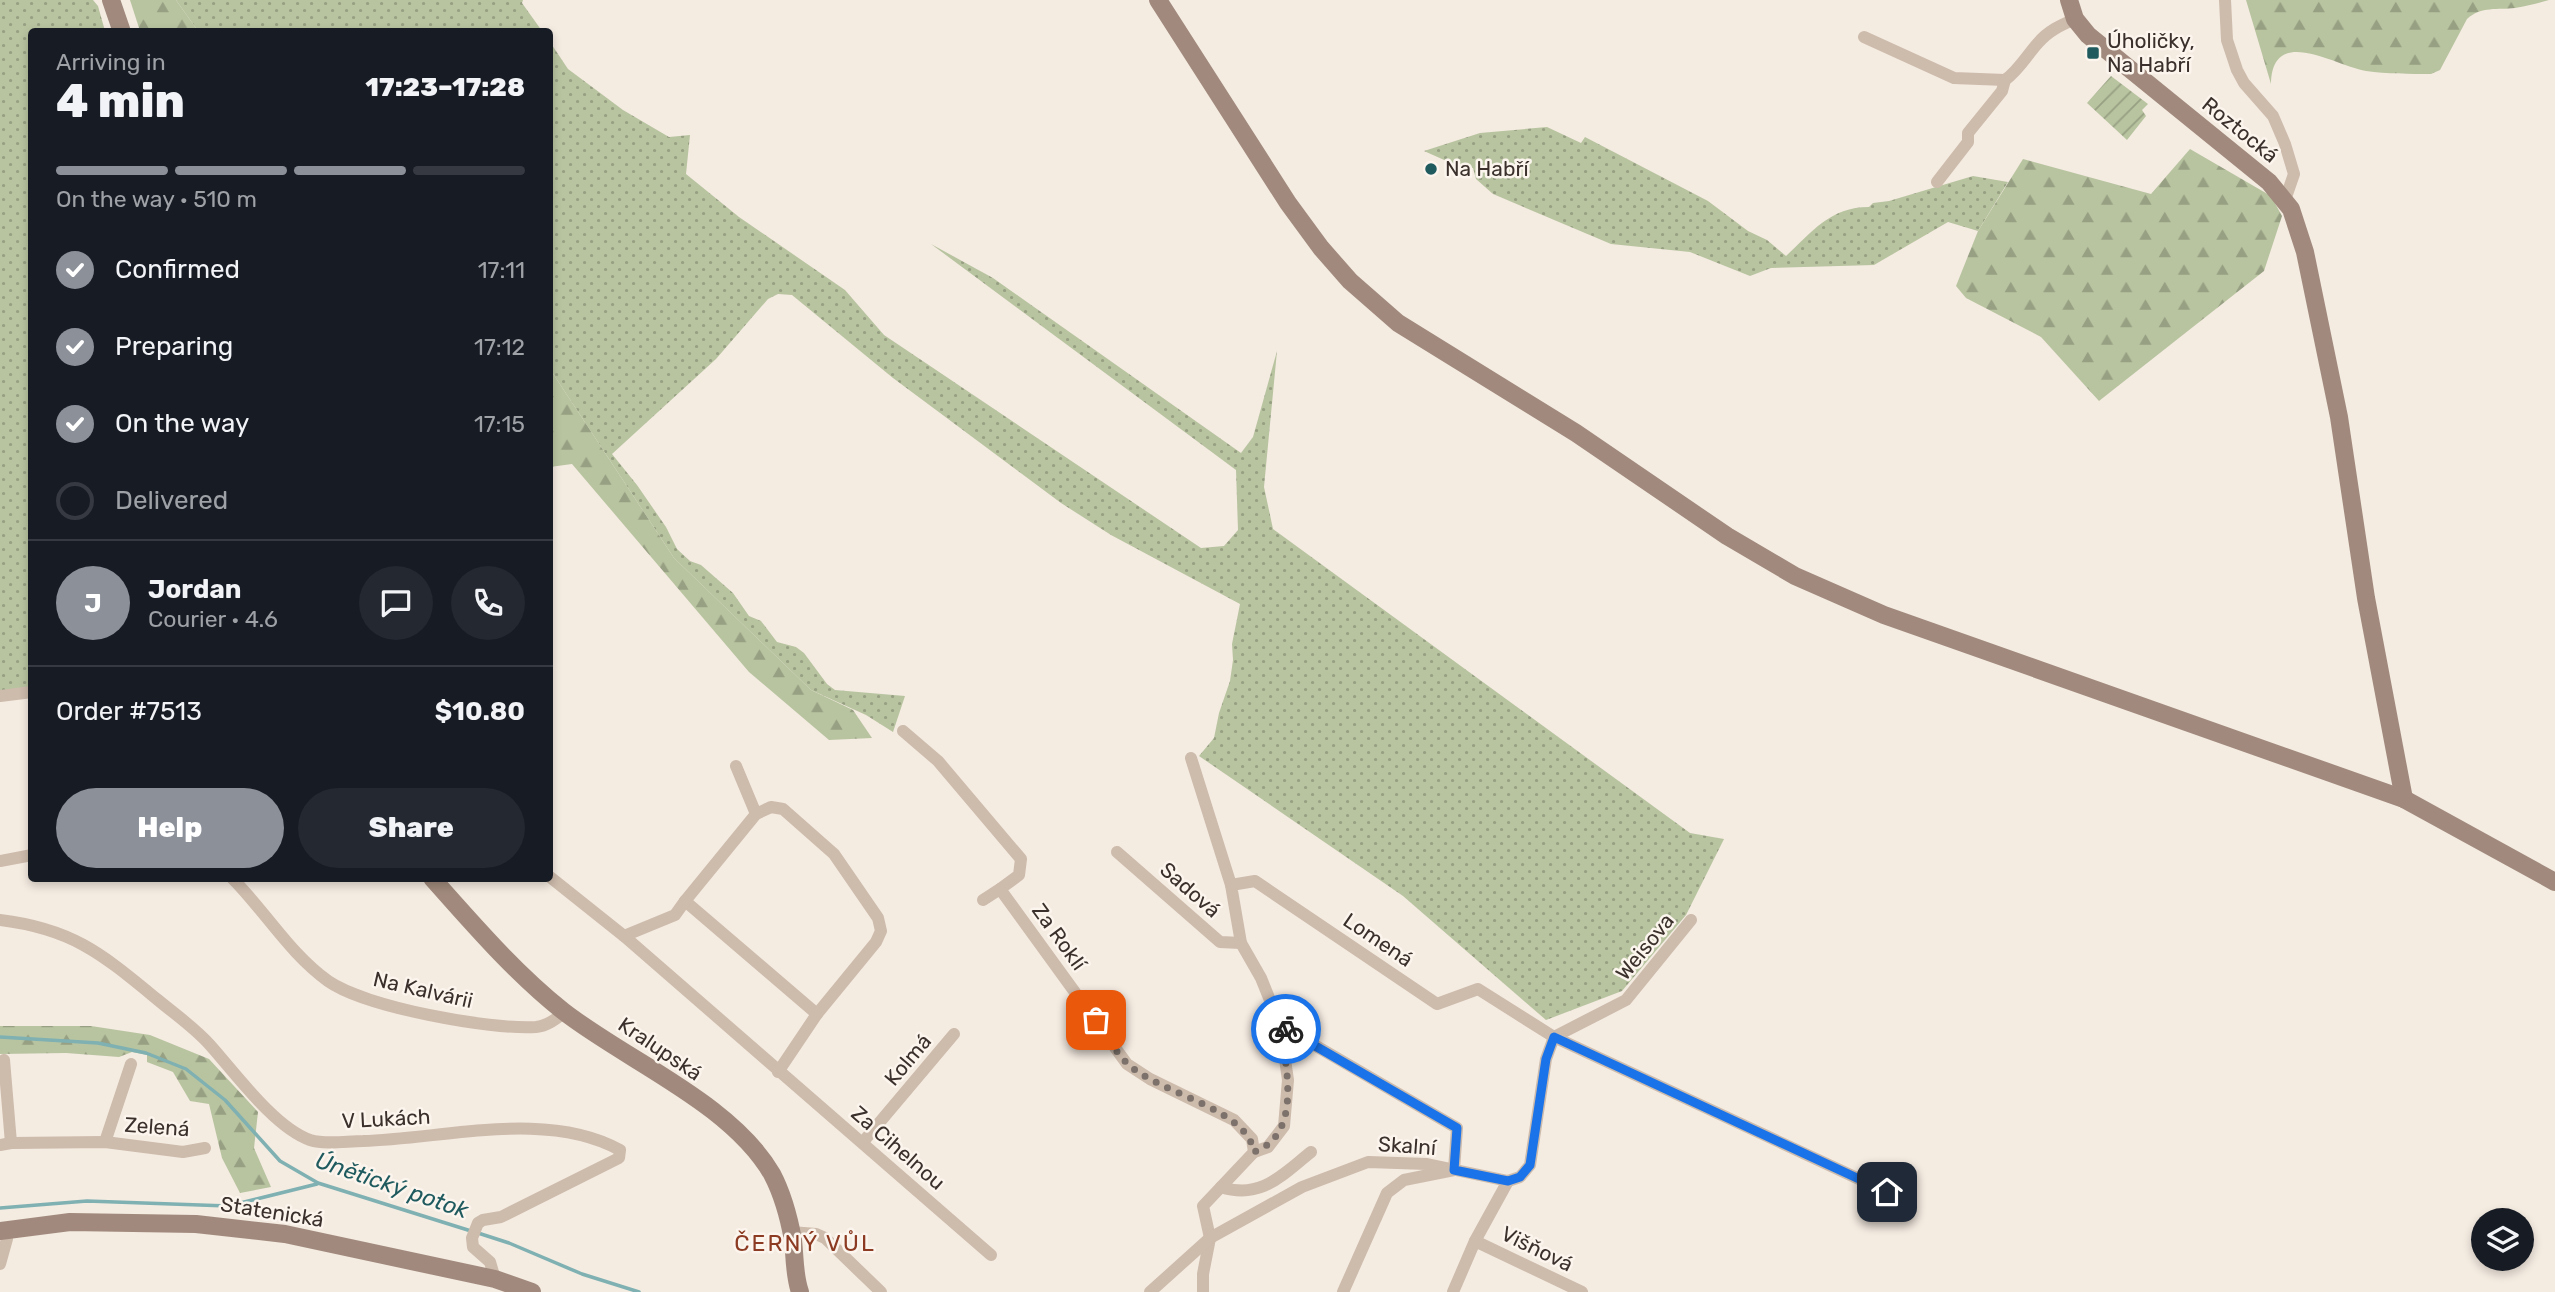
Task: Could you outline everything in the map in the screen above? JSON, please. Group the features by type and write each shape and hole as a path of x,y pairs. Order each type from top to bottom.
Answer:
{"street":[{"path":"111,0 121,28"},
{"path":"1158,0 1288,203 1321,248 1350,281 1398,323 1576,433 1727,536 1795,576 1884,615 2404,799 2555,882"},
{"name":"Roztocká","path":"2069,0 2075,19 2098,44 2254,169 2285,200 2296,221 2305,252 2339,417 2365,598 2404,799"},
{"path":"2225,0 2227,40 2237,71 2273,116 2285,144 2294,174 2285,200"},
{"path":"1864,37 1954,78 2005,80 2014,74 2040,41 2057,26 2075,19"},
{"path":"1937,182 1968,142 1968,133 2003,91 2005,80"},
{"path":"0,696 28,692"},
{"path":"903,731 938,761 1021,859 1019,875 984,900"},
{"path":"1191,758 1231,885 1241,943 1261,978 1280,1025 1288,1080 1284,1126 1268,1147 1254,1152 1203,1206 1210,1238 1203,1274 1203,1292"},
{"path":"736,766 757,814"},
{"path":"624,936 676,915 757,814 771,807 783,809 834,854 878,918 881,931 876,942 817,1014 778,1072"},
{"name":"Sadová","path":"1117,852 1220,942 1241,943"},
{"path":"0,862 28,856"},
{"name":"Za Cihelnou","path":"553,879 624,936 991,1255"},
{"name":"Lomená","path":"1231,885 1255,881 1437,1004 1478,989 1554,1037"},
{"name":"Na Kalvárii","path":"236,882 319,973 329,981 368,1000 432,1015 538,1027 565,1012"},
{"name":"Kralupská","path":"436,882 529,981 565,1012 716,1114 746,1141 772,1175 781,1196 791,1233 796,1282 800,1292"},
{"name":"Za Roklí","path":"1000,889 1128,1063 1150,1079 1234,1120 1252,1139 1254,1152"},
{"path":"685,901 817,1014"},
{"name":"V Lukách","path":"0,920 35,926 63,935 100,953 195,1031 279,1119 309,1139 318,1142 375,1140 538,1129 582,1135 608,1143 620,1150 619,1158 589,1174 501,1217 478,1223 472,1238 473,1247 490,1262 495,1279"},
{"name":"Weisova","path":"1554,1037 1626,1000 1691,920"},
{"path":"1280,1025 1457,1128 1454,1170 1404,1180 1387,1194 1343,1292"},
{"name":"Kolmá","path":"863,1142 954,1034"},
{"path":"1453,1292 1475,1241 1508,1181 1520,1177 1530,1165 1546,1059 1554,1037 1887,1192"},
{"name":"Zelená","path":"4,1060 6,1144 105,1142 183,1152 205,1148"},
{"name":"Zelená","path":"105,1142 131,1064"},
{"path":"1221,1186 1236,1191 1255,1191 1275,1181 1311,1152"},
{"name":"Skalní","path":"1150,1292 1210,1238 1302,1187 1368,1162 1427,1164 1508,1181"},
{"name":"Statenická","path":"3,1231 70,1222 196,1224 285,1234 495,1279 532,1292"},
{"path":"0,1264 7,1240 3,1231"},
{"path":"791,1233 816,1234 825,1238 881,1292"},
{"name":"Višňová","path":"1475,1241 1582,1292"}],"green space":[{"path":"0,0 93,0 98,6 104,28 28,28 28,688 0,694"},
{"path":"130,0 176,0 196,28 139,28"},
{"path":"176,0 523,0 522,3 540,28 196,28"},
{"path":"2246,0 2549,0 2515,8 2484,10 2472,15 2467,19 2440,70 2431,74 2366,71 2323,57 2293,52 2282,56 2274,66 2271,84"},
{"path":"553,46 568,69 623,110 669,137 690,135 686,174 739,217 845,290 884,335 1201,548 1224,546 1238,530 1236,470 931,244 993,278 1241,453 1253,437 1277,351 1264,487 1273,529 1690,833 1724,839 1686,915 1622,991 1546,1020 1403,896 1199,756 1214,738 1230,681 1232,644 1240,604 1111,535 1061,503 893,378 792,295 778,294 768,299 716,359 612,454 666,527 677,549 690,561 701,565 733,593 749,616 761,621 777,642 796,647 804,653 827,684 835,690 905,696 893,732 866,715 811,690 674,558 553,374"},
{"path":"2111,76 2148,104 2142,110 2146,116 2127,140 2087,103"},
{"path":"1547,127 1581,143 1585,137 1708,201 1748,231 1767,240 1786,256 1813,230 1843,211 1869,207 1873,203 1889,201 1973,176 2008,182 1978,231 1948,222 1874,265 1771,268 1750,276 1690,252 1611,244 1493,194 1476,179 1473,168 1451,163 1424,151 1480,133"},
{"path":"2190,149 2271,196 2282,216 2264,271 2099,401 2041,337 1966,298 1956,286 1978,231 2023,159 2151,194"},
{"path":"553,374 674,558 811,690 853,710 872,738 829,740 749,672 572,464 553,467"},
{"path":"0,1026 91,1026 150,1035 209,1059 258,1112 254,1148 271,1187 240,1193 222,1158 209,1104 190,1101 173,1072 147,1062 147,1055 132,1052 119,1057 66,1053 0,1054"}],"waterway":[{"name":"Únětický potok","path":"0,1037 98,1043 146,1053 186,1069 225,1100 280,1161 318,1183 471,1231"},
{"path":"0,1208 87,1201 228,1206 317,1184"},
{"name":"Únětický potok","path":"478,1233 582,1274 639,1292"}],"way so far":[{"path":"1096,1020 1128,1063 1150,1079 1234,1120 1252,1139 1254,1152 1268,1147 1284,1126 1288,1080 1280,1025 1286,1029"}],"place":[{"name":"Úholičky, Na Habří","path":"2093,53"},
{"name":"Na Habří","path":"1431,169"}],"district":[{"name":"ČERNÝ VŮL","path":"805,1243"}],"route":[{"path":"1286,1029 1457,1128 1454,1170 1508,1181 1520,1177 1530,1165 1546,1059 1554,1037 1887,1192"}]}
